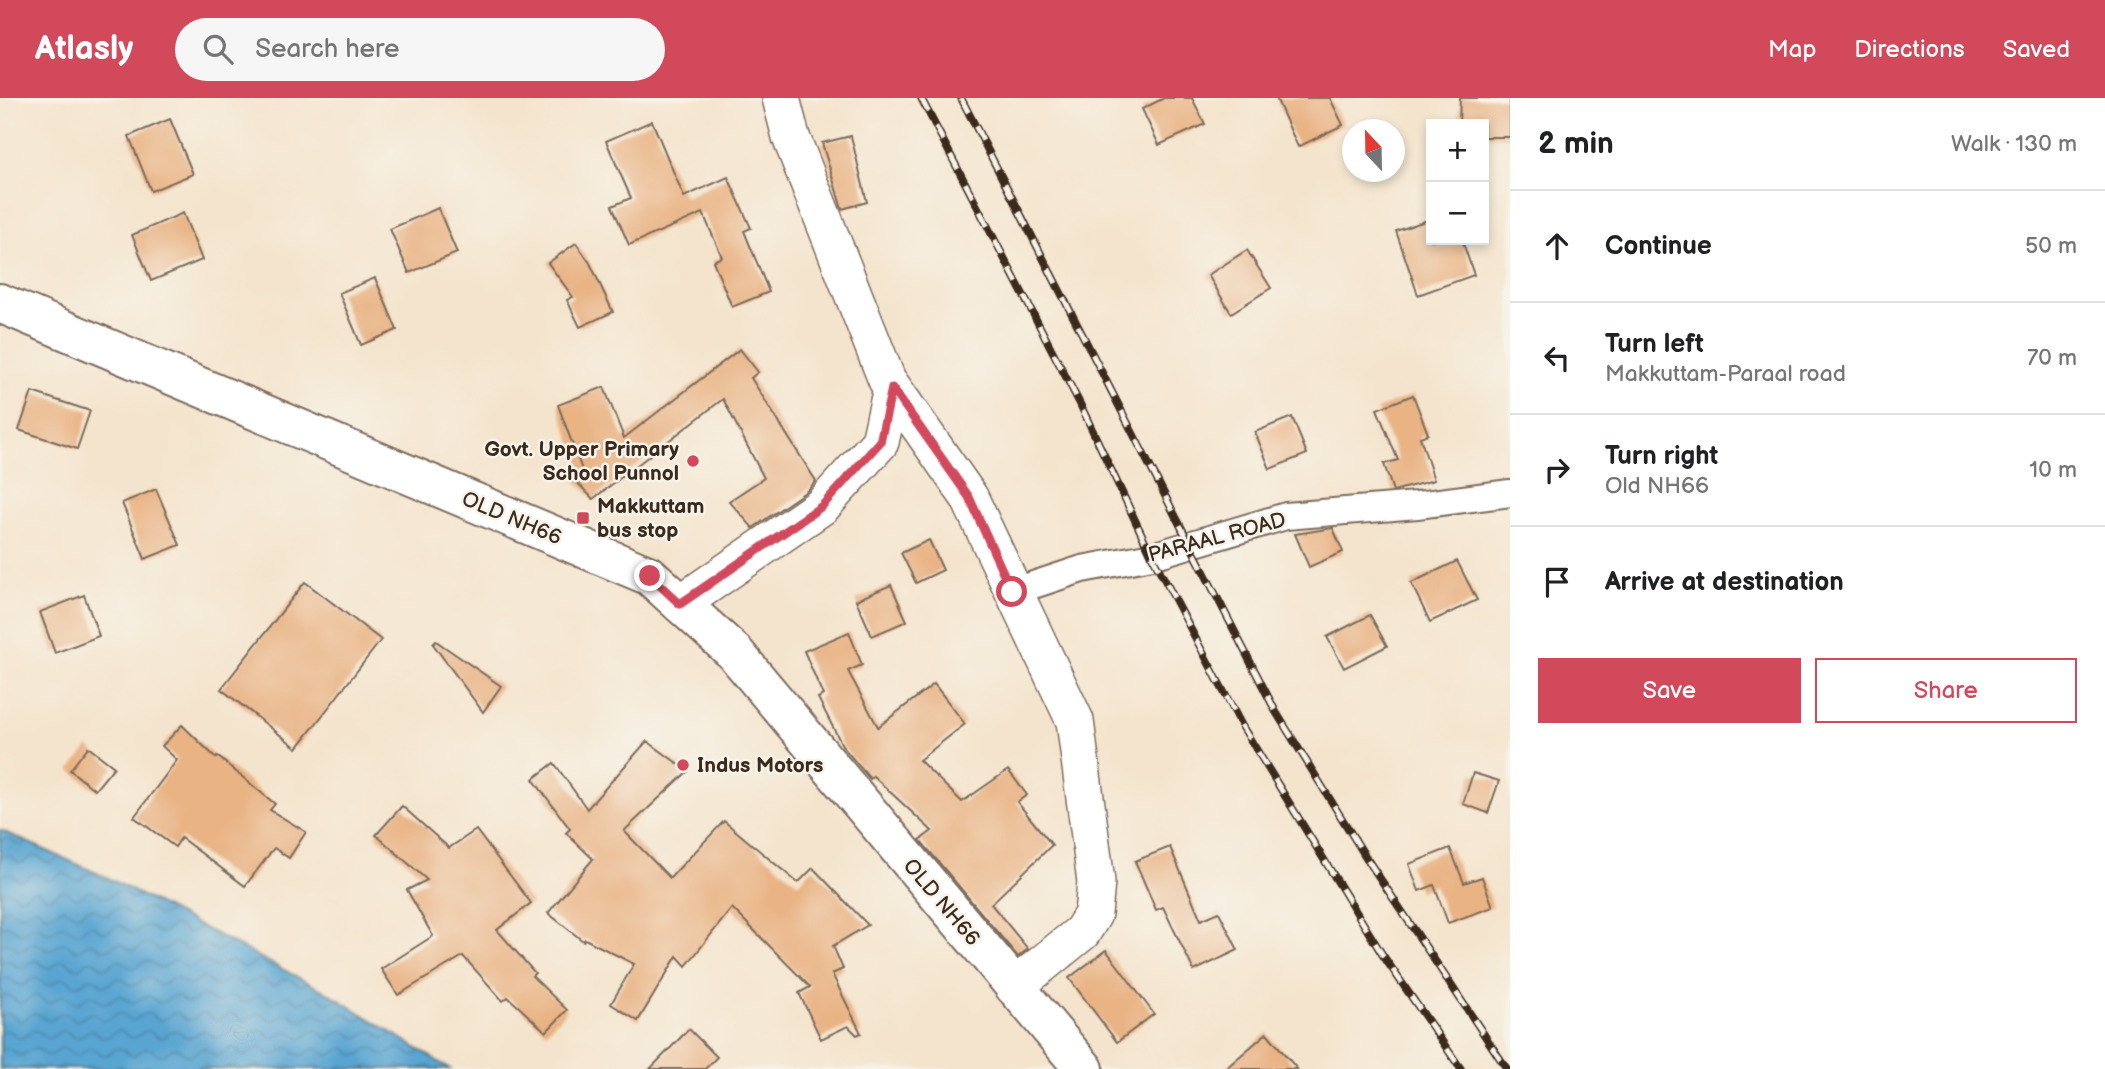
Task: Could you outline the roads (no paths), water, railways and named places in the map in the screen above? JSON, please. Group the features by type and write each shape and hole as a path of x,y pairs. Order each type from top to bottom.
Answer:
{"main road":[{"path":"780,98 791,138 892,388 969,497 1075,721 1096,882 1093,914 1082,932 1014,988"},
{"name":"OLD NH66","path":"0,303 650,576 734,653 1084,1069"},
{"path":"680,604 822,506 880,442 892,388"}],"street":[{"name":"PARAAL ROAD","path":"1012,592 1083,569 1152,556 1286,516 1417,505 1510,493"}],"water":[{"path":"0,830 106,877 332,995 450,1069 0,1069"}],"railway":[{"path":"921,98 1080,404 1152,556 1242,726 1382,954 1461,1069"},
{"path":"961,98 1276,712 1367,859 1507,1069"}],"place":[{"name":"Govt. Upper Primary School Punnol","path":"693,461"},
{"name":"Makkuttam bus stop","path":"583,518"},
{"name":"Indus Motors","path":"683,765"}]}
